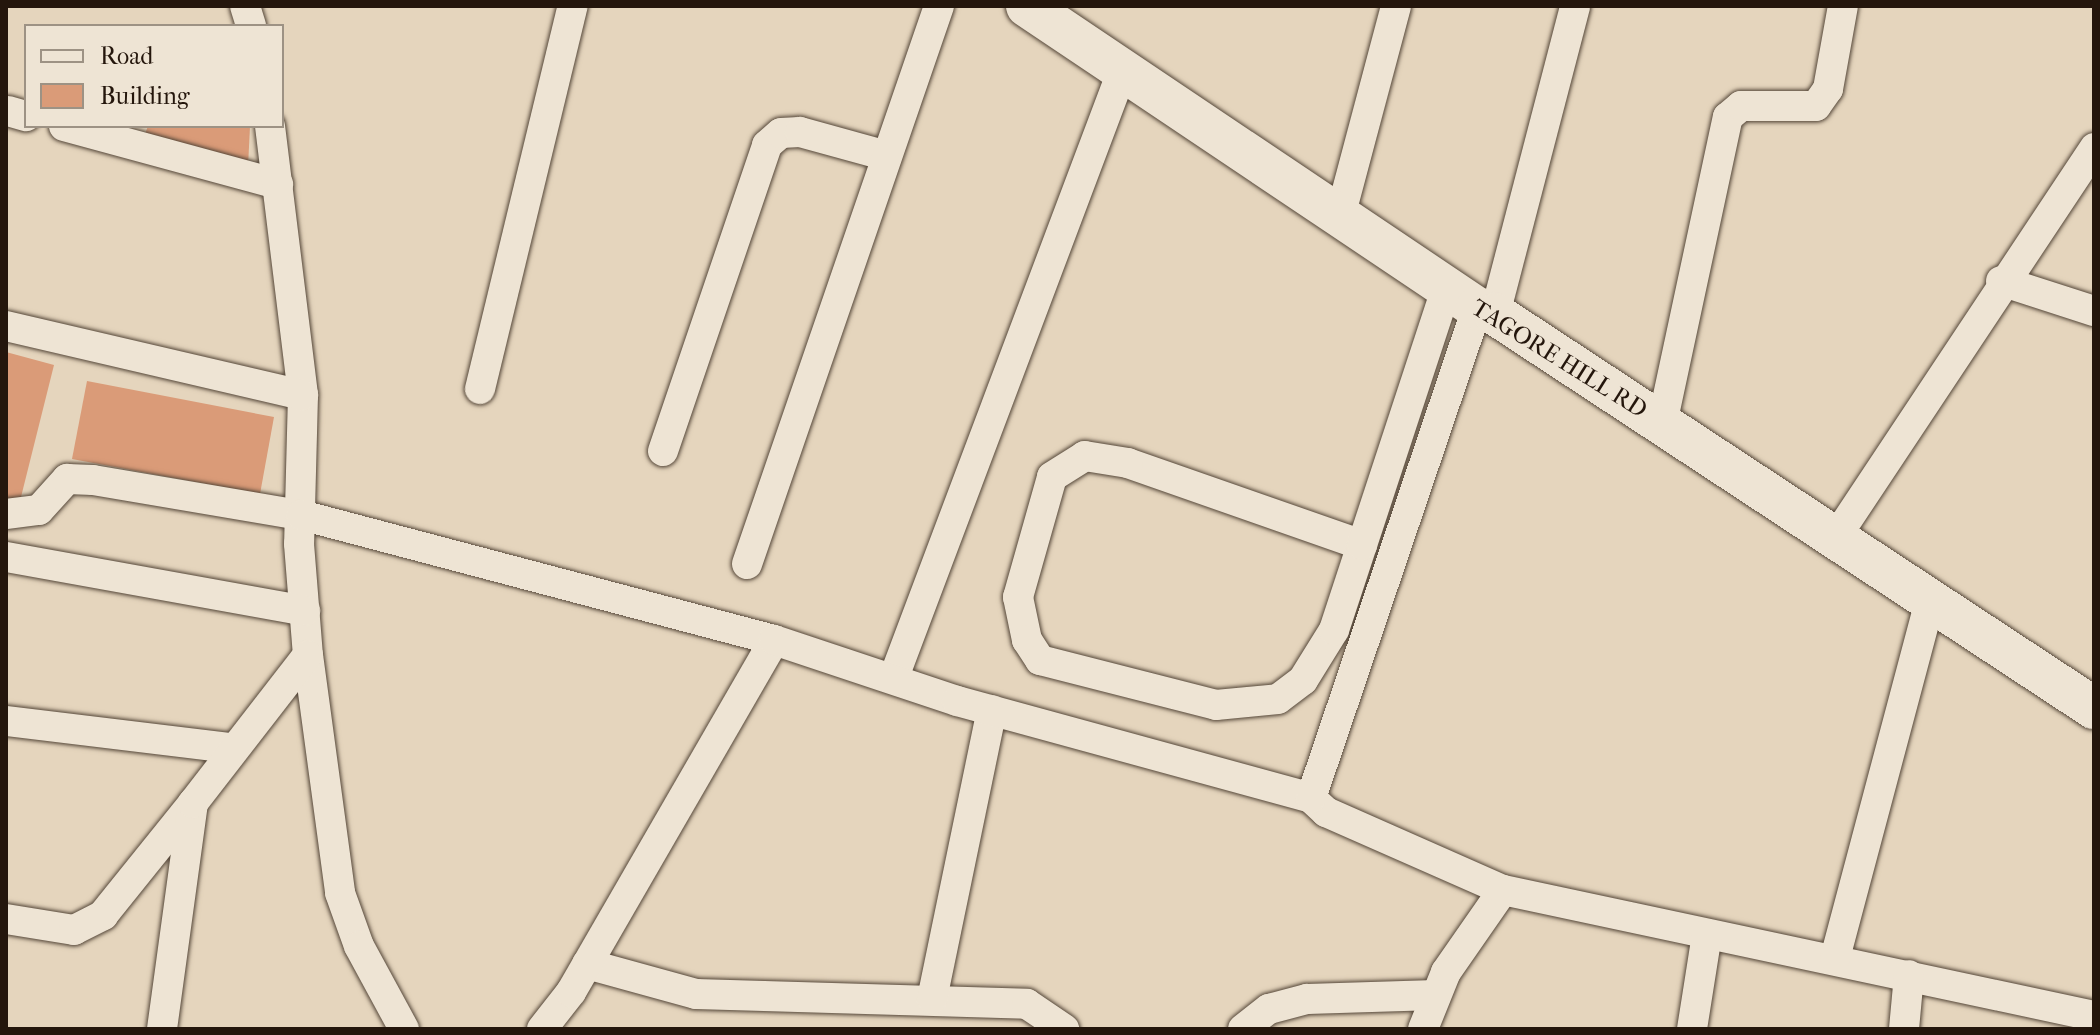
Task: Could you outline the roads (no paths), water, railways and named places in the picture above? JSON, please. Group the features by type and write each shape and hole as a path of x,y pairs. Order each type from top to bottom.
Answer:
{"main road":[{"name":"TAGORE HILL RD","path":"1027,6 1473,303 2094,708"}],"street":[{"path":"480,389 573,6"},
{"path":"747,564 939,6"},
{"path":"1341,213 1396,6"},
{"path":"1311,798 1473,303 1575,6"},
{"path":"1662,424 1728,117 1741,106 1816,106 1828,89 1843,6"},
{"path":"894,677 1123,69"},
{"path":"71,128 278,184"},
{"path":"270,128 303,395 301,515 308,655 340,893 359,946 404,1029"},
{"path":"663,451 767,145 781,133 800,132 887,156"},
{"path":"1836,537 2001,281 2094,148"},
{"path":"2001,281 2094,311"},
{"path":"1362,545 1128,463 1085,456 1052,477 1018,597 1027,640 1040,660 1201,701 1278,699 1303,680 1334,630 1362,545 1473,303"},
{"path":"6,326 303,395"},
{"path":"6,514 39,510 67,479 301,515 774,640 992,710 1311,798 1326,812 1503,890 1835,958 2094,1016"},
{"path":"6,557 305,611"},
{"path":"1835,958 1930,600"},
{"path":"542,1029 587,964 774,640"},
{"path":"6,919 74,930 103,915 193,803 230,748 308,655"},
{"path":"932,999 992,710"},
{"path":"6,721 230,748"},
{"path":"162,1029 193,803"},
{"path":"1423,1029 1436,995 1503,890"},
{"path":"1692,1029 1707,934"},
{"path":"587,964 696,994 1027,1004 1064,1029"},
{"path":"1904,1029 1909,975"},
{"path":"1243,1029 1269,1009 1307,999 1436,995"}]}
